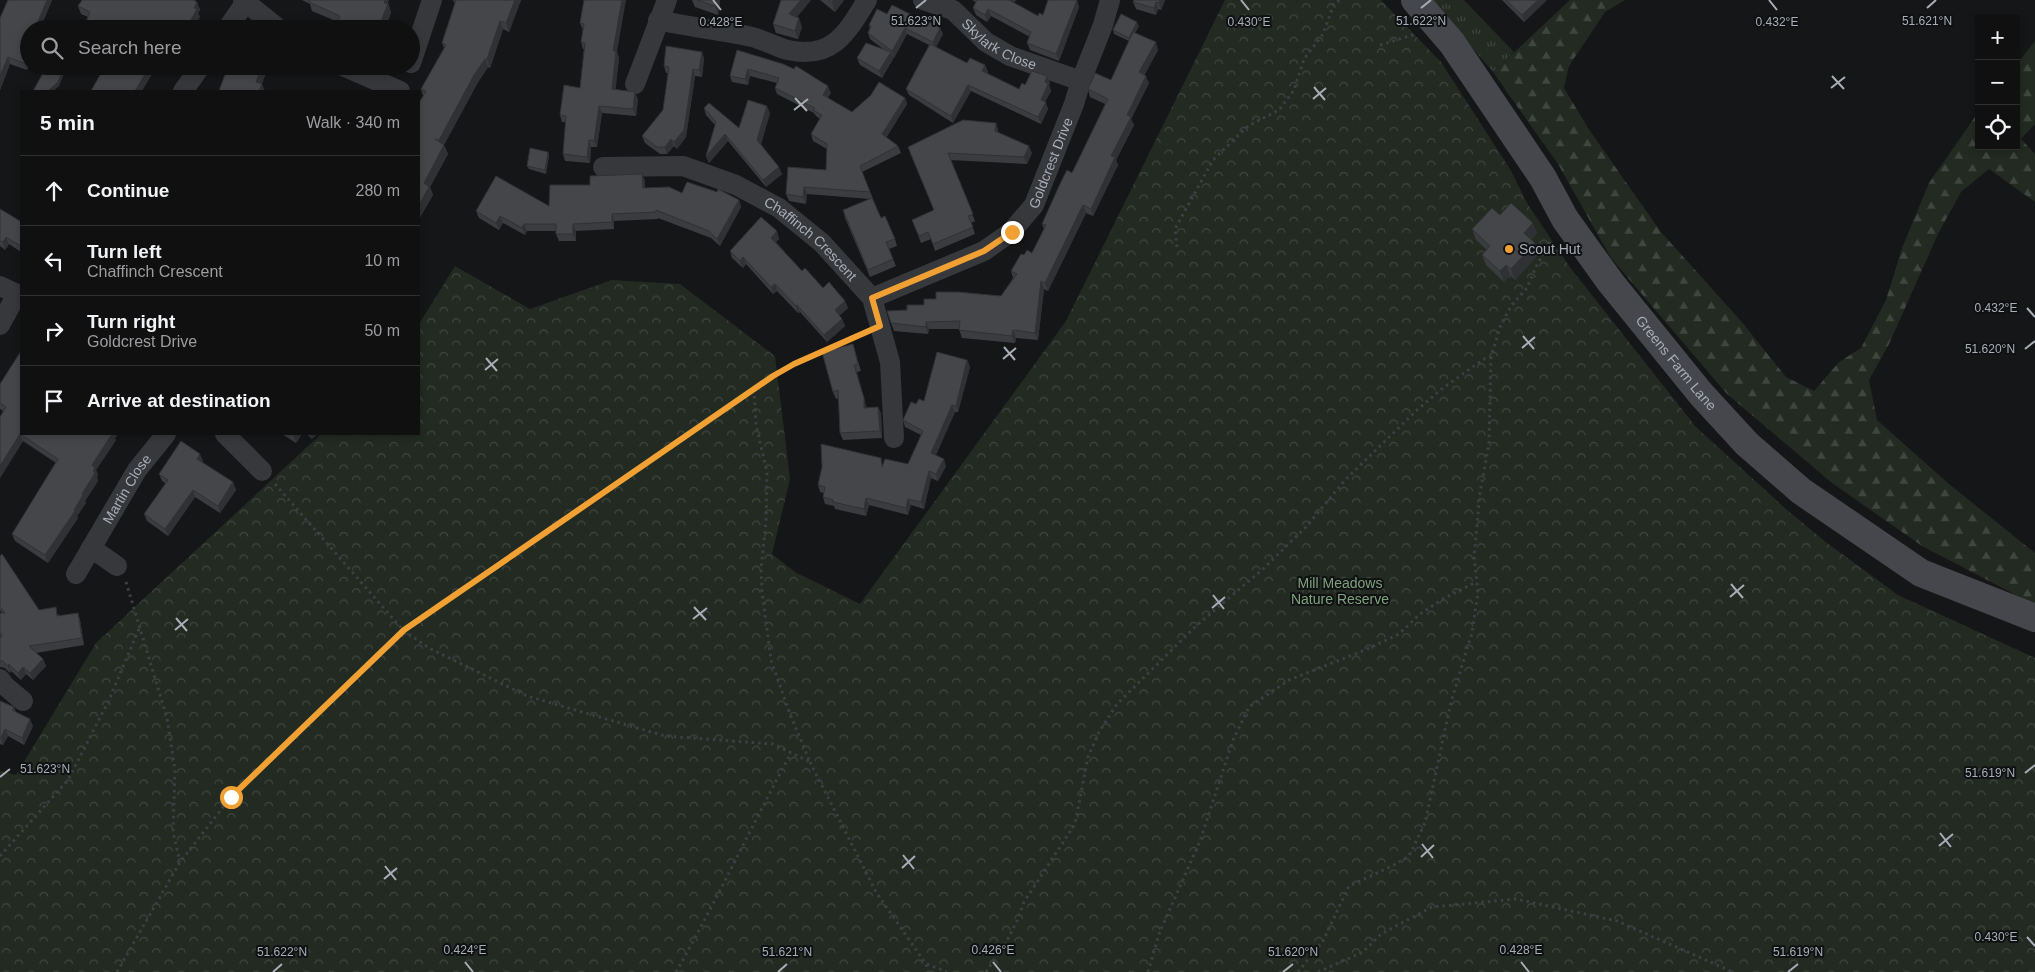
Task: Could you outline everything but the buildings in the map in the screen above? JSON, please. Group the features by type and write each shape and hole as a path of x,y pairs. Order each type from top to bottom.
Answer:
{"street":[{"path":"420,37 432,0"},
{"path":"635,84 667,0"},
{"path":"658,20 688,27 753,37 786,49 802,52 818,51 836,44 848,30 867,0"},
{"name":"Skylark Close","path":"923,0 953,10 986,42 1010,56 1081,81"},
{"name":"Goldcrest Drive","path":"872,298 984,251 1012,232 1034,205 1103,25 1110,0"},
{"name":"Greens Farm Lane","path":"1415,0 1452,42 1543,178 1565,219 1611,283 1700,394 1747,444 1801,491 1921,573 2035,618"},
{"path":"233,20 244,2 267,20"},
{"path":"184,90 195,75"},
{"path":"364,75 399,90"},
{"path":"401,90 407,75"},
{"name":"Chaffinch Crescent","path":"603,167 683,166 736,186 779,208 822,243 872,298 890,362 894,438"},
{"path":"0,326 13,292"},
{"name":"Martin Close","path":"76,574 137,470 165,435"},
{"path":"226,435 262,471"},
{"path":"91,548 117,566"},
{"path":"0,679 5,686 23,701"}],"path":[{"path":"1177,247 1176,229 1213,160 1228,143 1248,126 1279,110 1294,90 1304,59 1323,34 1334,4 1340,0"},
{"path":"1380,45 1438,26"},
{"path":"1298,972 1323,941 1348,886 1409,856 1425,823 1451,702 1472,633 1478,592 1474,558 1480,493 1489,444 1491,357 1500,327 1511,306 1527,288 1546,248 1565,219"},
{"path":"117,972 180,862 231,797 404,630 754,389 794,364 880,326"},
{"path":"986,972 1013,929 1024,902 1075,824 1088,757 1099,732 1118,704 1196,626 1263,569 1306,527 1345,480 1416,410 1484,359 1491,357"},
{"path":"754,389 756,425 767,472 766,522 761,569 762,592 771,660 790,714 810,762 876,892 926,964 928,972"},
{"path":"262,471 404,630 429,648 527,696 665,736 773,744 810,762"},
{"path":"117,566 129,590 167,718 175,770 173,832 180,862"},
{"path":"1148,972 1159,934 1200,841 1233,740 1249,707 1289,680 1366,650 1399,634 1420,614 1443,599 1476,582"},
{"path":"0,856 68,780 108,700 139,628"},
{"path":"676,972 711,910 791,752"},
{"path":"1318,972 1363,952 1381,934 1432,907 1516,899 1617,921 1733,972"},
{"path":"926,964 947,972"}],"green space":[{"name":"Mill Meadows Nature Reserve","path":"1225,0 1381,0 1441,62 1510,169 1527,203 1569,266 1696,427 1787,510 1827,543 1898,595 2035,658 2035,972 0,972 0,771 16,775 96,643 320,435 420,435 420,322 455,266 530,309 612,280 680,284 775,356 790,479 772,554 795,572 860,604 1066,321"},
{"path":"1431,0 1464,0 1514,52 1493,72"},
{"path":"1570,0 1625,0 1605,12 1569,66 1564,88 1590,131 1661,232 1741,321 1786,377 1814,391 1839,362 1861,348 1886,300 1902,248 1929,183 1975,117 1975,150 2020,150 2020,60 2035,41 2035,124 2021,139 2035,154 2035,202 1989,169 1961,192 1938,234 1889,344 1869,380 1877,420 1949,484 2035,553 2035,605 1922,546 1832,483 1727,394 1611,258 1558,164 1493,72"}],"place":[{"name":"Scout Hut","path":"1509,249"}],"route":[{"path":"231,797 404,630 773,376 794,364 880,326 872,298 984,251 1012,232"}]}
